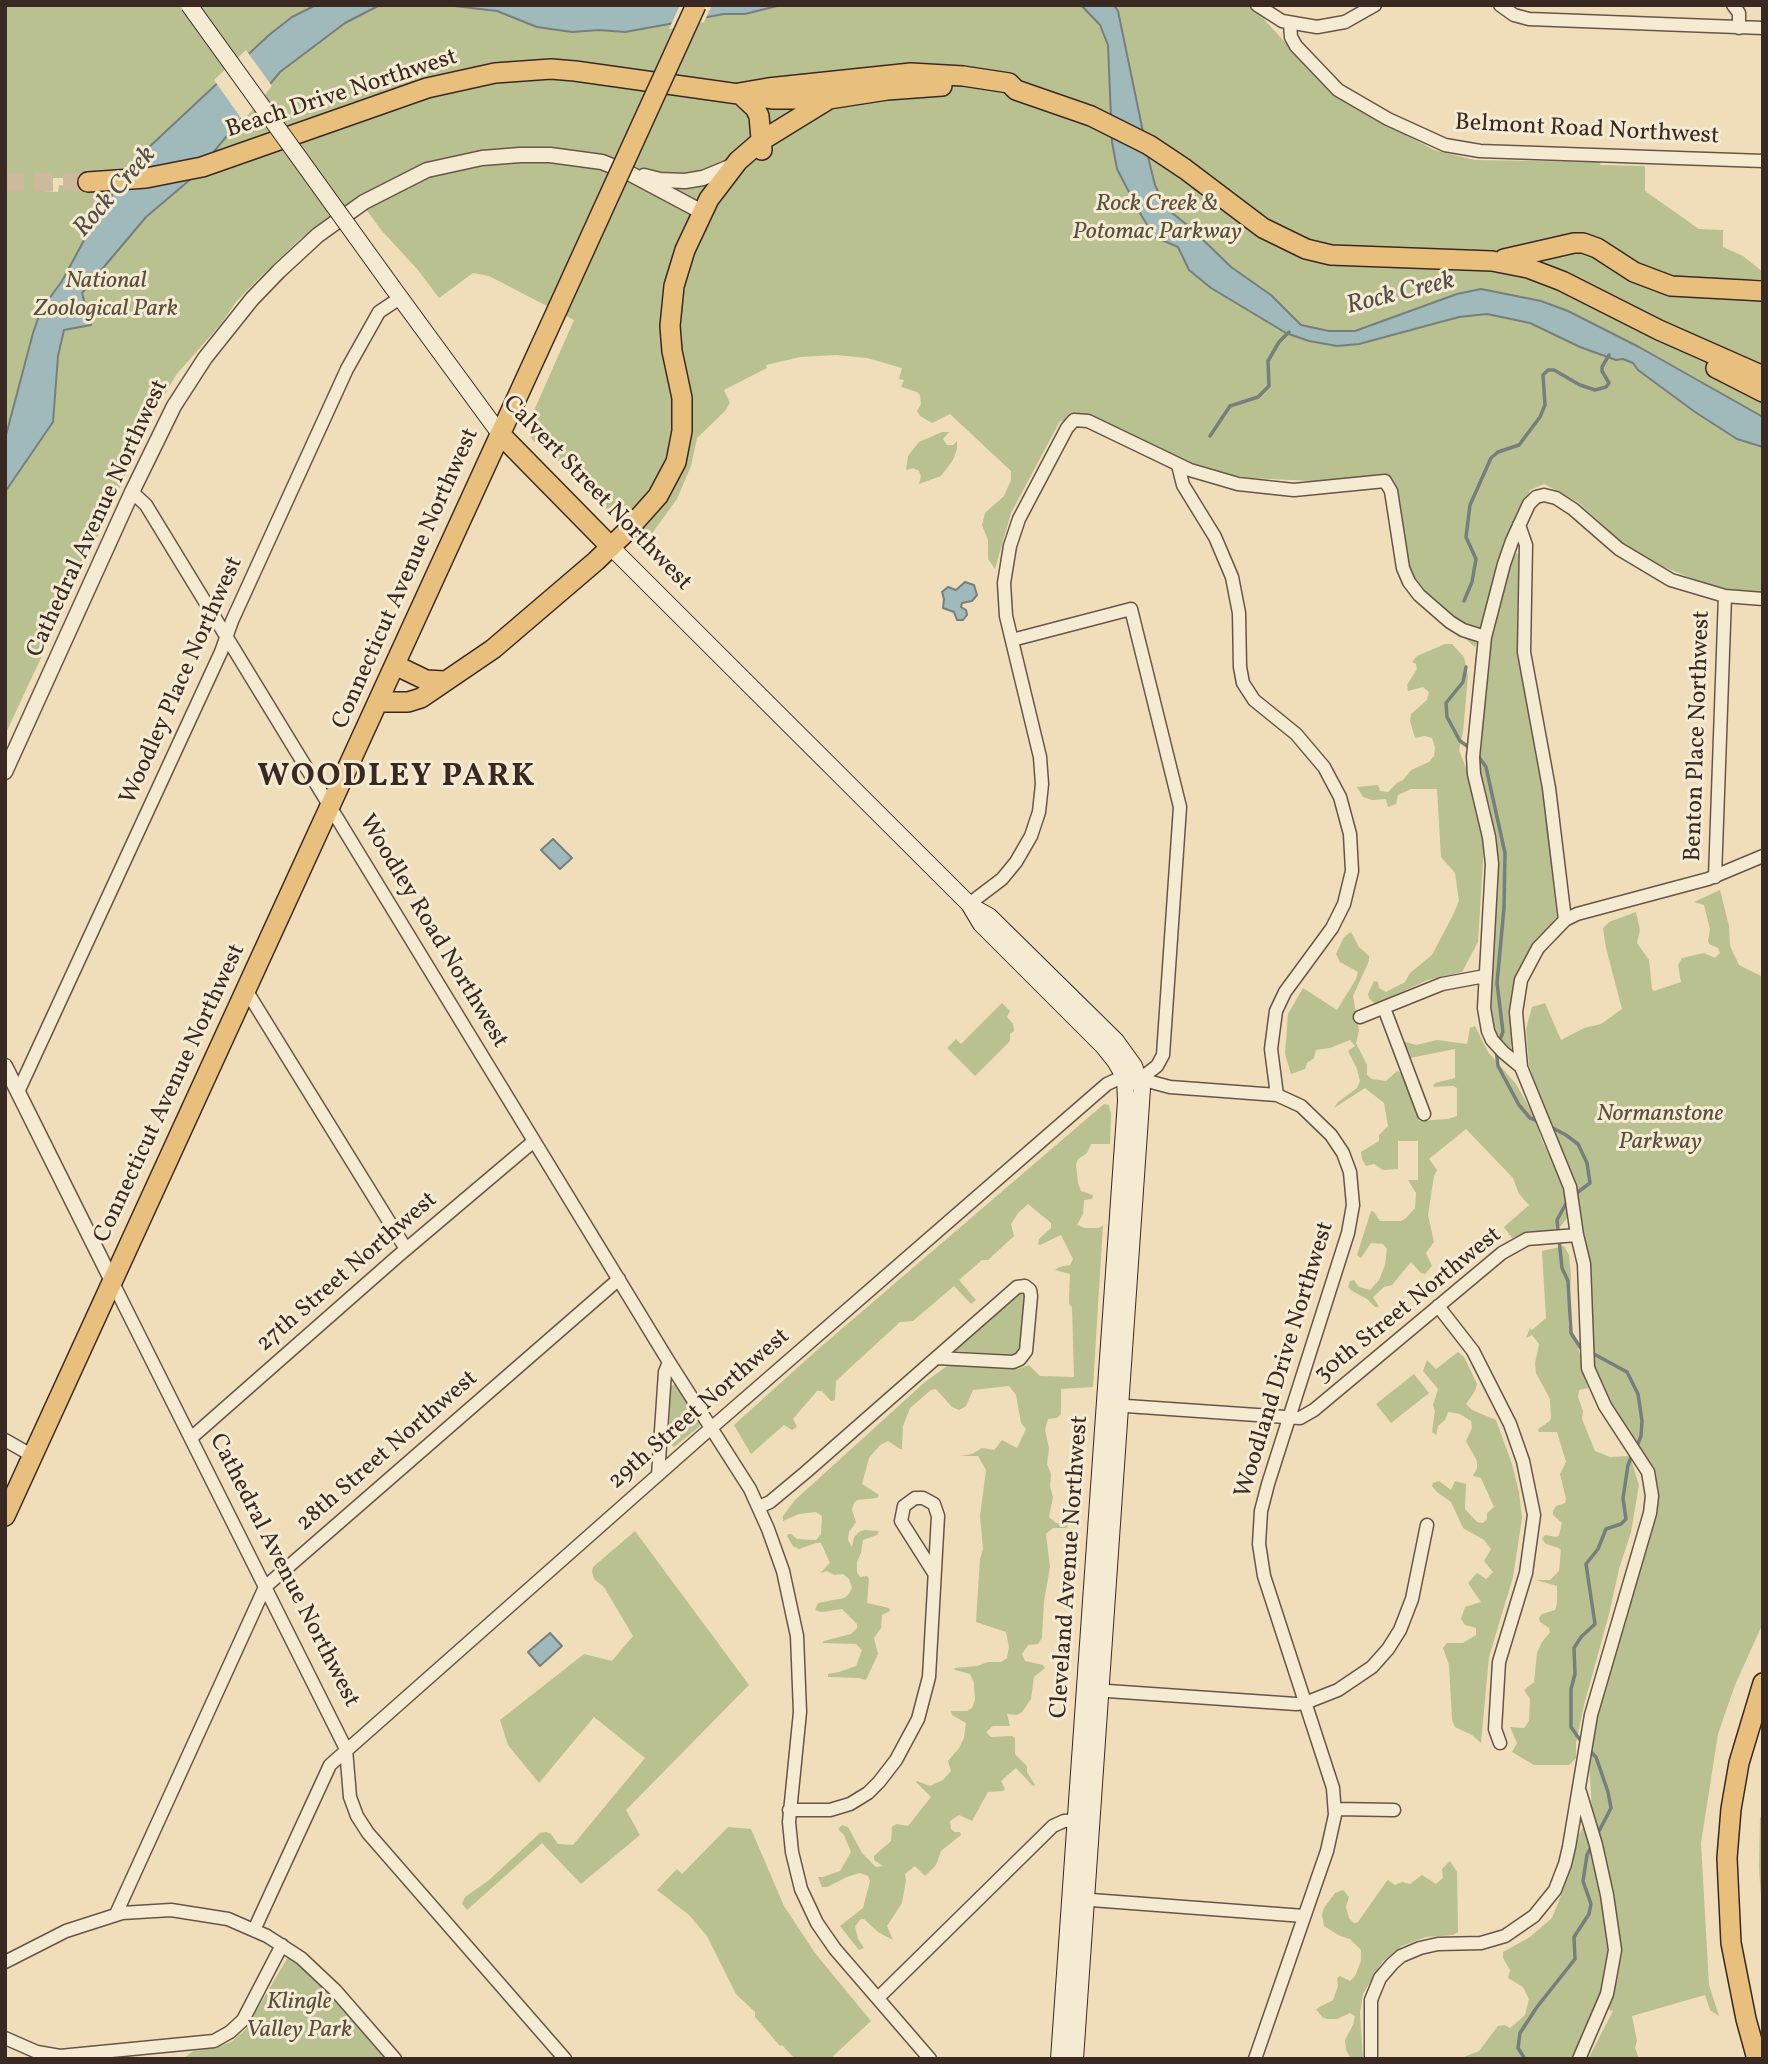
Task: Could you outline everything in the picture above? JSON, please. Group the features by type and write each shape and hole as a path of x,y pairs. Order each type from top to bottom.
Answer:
{"main road":[{"name":"Calvert Street Northwest","path":"189,5 500,434 969,904 989,916 1055,990 1124,1051 1133,1079"},
{"name":"Connecticut Avenue Northwest","path":"5,1516 696,5"},
{"name":"Beach Drive Northwest","path":"88,182 172,174 213,164 427,88 488,74 551,69 575,71 774,99 829,99 890,83"},
{"path":"704,213 762,146 805,122 890,83 965,87 1005,94 1016,90 1074,110 1149,145 1263,228 1306,249 1331,255 1492,261 1528,268 1553,277 1659,330 1763,376"},
{"name":"Beach Drive Northwest","path":"739,93 768,88 890,83"},
{"path":"739,93 755,108 759,116 762,146"},
{"path":"378,702 417,700 503,642 611,547 658,496 668,480 678,453 682,431 683,409 672,351 672,300 680,262 709,199 734,166 829,99"},
{"path":"1492,261 1535,254 1578,242 1592,245 1634,272 1671,286 1763,291"},
{"path":"1659,330 1714,367 1763,392"},
{"path":"395,666 426,680 444,681"},
{"name":"Cleveland Avenue Northwest","path":"1075,2059 1069,2037 1078,1899 1128,1194 1142,1097 1133,1079"},
{"path":"1757,2059 1731,1943 1727,1858 1738,1763 1763,1683"},
{"name":"Cleveland Avenue Northwest","path":"1059,2059 1069,2037"}],"street":[{"path":"1257,5 1290,24 1317,27 1353,19 1375,5"},
{"path":"1500,5 1514,15 1529,19 1763,29"},
{"path":"1732,5 1739,13 1739,28"},
{"name":"Belmont Road Northwest","path":"1290,24 1293,41 1338,90 1388,120 1445,145 1480,151 1763,161"},
{"name":"Cathedral Avenue Northwest","path":"5,772 174,406 205,358 233,322 286,264 318,235 364,202 401,181 427,170 482,158 550,155 602,162 627,172 704,213"},
{"name":"Cathedral Avenue Northwest","path":"627,172 660,180 685,181 703,178 734,166"},
{"name":"Woodley Place Northwest","path":"18,1092 347,369 379,312 397,293"},
{"path":"969,904 1002,879 1021,856 1034,829 1041,802 1040,757 1006,616 1004,591 1010,546 1024,509 1067,428 1074,420 1084,420 1178,465 1223,480 1281,489 1308,490 1385,481 1390,487 1404,568 1409,582 1419,596 1450,622 1485,637"},
{"path":"1133,1079 1170,1087 1277,1096 1271,1042 1276,1011 1285,992 1332,928 1344,904 1351,880 1352,843 1343,804 1324,767 1296,734 1254,700 1243,683 1240,667 1240,613 1232,577 1215,537 1183,485 1178,465"},
{"name":"Woodley Road Northwest","path":"132,492 146,505 669,1362 750,1489 783,1571 798,1644 800,1712 789,1810 792,1852 807,1903 827,1939 930,2059"},
{"path":"1521,1067 1498,1047 1488,1031 1485,976 1492,864 1489,837 1474,774 1485,637 1504,564 1519,525 1532,500 1540,495 1549,496 1573,509 1619,549 1653,572 1689,587 1725,596 1763,600"},
{"path":"1519,525 1526,545 1522,632 1524,652 1549,788 1565,920"},
{"name":"Benton Place Northwest","path":"1715,877 1725,596"},
{"name":"29th Street Northwest","path":"254,1930 323,1776 346,1749 1107,1084 1115,1079 1133,1079 1157,1066 1163,1055 1180,814 1178,795 1132,609 1012,640"},
{"path":"1371,2059 1371,2000 1380,1978 1397,1960 1427,1946 1473,1944 1500,1938 1530,1920 1549,1900 1565,1864 1584,1746 1598,1687 1650,1513 1651,1484 1635,1451 1599,1393 1588,1368 1584,1264 1564,1236 1573,1203 1570,1187 1521,1067 1516,1012 1521,980 1538,948 1565,920 1577,914 1715,877 1763,856"},
{"path":"1360,1017 1441,984 1485,976"},
{"path":"246,990 406,1249"},
{"path":"1384,1007 1424,1114"},
{"name":"Cathedral Avenue Northwest","path":"5,1066 346,1749 350,1797 362,1825 565,2059"},
{"name":"Woodland Drive Northwest","path":"1255,2059 1330,1843 1335,1809 1332,1788 1268,1592 1259,1544 1262,1503 1348,1233 1353,1198 1348,1166 1331,1135 1307,1110 1277,1096"},
{"name":"27th Street Northwest","path":"191,1438 406,1249 534,1141"},
{"name":"30th Street Northwest","path":"1113,1405 1300,1418 1314,1410 1502,1253 1527,1239 1564,1236"},
{"name":"28th Street Northwest","path":"116,1914 265,1587 619,1279"},
{"path":"759,1507 786,1488 1017,1287 1025,1286 1030,1290 1026,1351 1020,1359 1013,1362 936,1358"},
{"path":"1438,1306 1473,1351 1510,1424 1523,1461 1534,1515 1526,1573 1499,1662 1495,1729 1500,1743"},
{"path":"658,1475 665,1372 669,1362"},
{"path":"5,1440 33,1456"},
{"path":"789,1810 830,1810 854,1802 880,1782 905,1747 921,1712 929,1677 934,1573 937,1509 929,1501 915,1498 904,1506 901,1521 934,1573"},
{"path":"1093,1690 1284,1704 1305,1703 1338,1690 1360,1677 1377,1661 1392,1643 1407,1616 1427,1525"},
{"path":"1579,1788 1596,1845 1611,1919 1614,1958 1604,2003 1579,2059"},
{"path":"1335,1809 1394,1810"},
{"path":"878,1998 1053,1826 1063,1821 1084,1820"},
{"path":"1078,1899 1304,1916"},
{"path":"5,1962 66,1931 116,1914 146,1910 191,1912 228,1919 254,1930 301,1958 328,1982 395,2059"},
{"path":"5,2038 37,2052 60,2056 214,2041 243,2020 282,1945"}],"green space":[{"name":"Rock Creek & Potomac Parkway","path":"5,5 1251,5 1314,74 1352,105 1434,150 1475,160 1599,162 1601,165 1645,166 1645,191 1699,229 1723,230 1723,247 1743,256 1763,272 1763,279 1722,280 1763,291 1763,594 1713,587 1647,560 1619,540 1578,502 1544,484 1530,490 1524,504 1475,647 1418,598 1386,490 1352,483 1251,478 1206,471 1083,421 1060,421 1011,513 995,569 988,559 988,540 982,525 985,513 1004,496 1011,480 1011,471 950,414 932,423 920,416 917,411 921,404 920,395 901,387 904,380 899,379 902,368 867,358 836,355 800,357 766,365 767,368 724,390 730,403 697,438 691,466 677,499 645,543 623,522 620,524 530,436 529,422 574,320 489,276 473,273 439,298 357,197 300,239 259,278 176,375 144,431 5,735","holes":["44,178 80,178 92,188 91,193 82,191 82,188 59,185 58,192 41,191"]},
{"path":"942,432 949,432 943,439 947,445 953,445 957,441 953,460 941,476 919,484 919,471 913,468 906,470 908,456 919,442"},
{"path":"1513,553 1519,554 1517,636 1539,735 1535,754 1543,788 1557,921 1536,939 1519,973 1516,1030 1510,1049 1497,1037 1491,1019 1489,999 1496,865 1491,813 1477,767 1489,639"},
{"path":"1445,644 1452,644 1464,657 1468,676 1459,750 1468,773 1484,845 1478,942 1462,972 1428,980 1375,1004 1368,994 1374,981 1386,992 1405,982 1410,973 1432,955 1459,901 1455,873 1441,857 1437,789 1411,789 1398,795 1396,804 1388,807 1386,799 1372,800 1363,797 1357,787 1378,785 1380,791 1388,792 1411,770 1429,762 1434,756 1432,738 1415,738 1410,721 1411,714 1427,700 1429,692 1423,687 1408,691 1407,685 1417,669 1412,662 1417,656"},
{"name":"Normanstone Parkway","path":"1720,890 1729,926 1730,946 1739,965 1763,977 1763,1623 1735,1685 1718,1734 1701,1843 1709,1985 1719,2016 1710,2010 1705,1995 1632,2016 1637,2041 1635,2048 1639,2059 1588,2059 1613,2011 1595,2005 1588,2030 1575,2059 1459,2059 1479,2051 1498,2026 1505,2025 1510,2028 1525,2015 1529,1999 1523,1987 1508,1978 1510,1970 1503,1958 1503,1952 1530,1937 1552,1918 1567,1880 1572,1847 1592,1811 1588,1746 1652,1532 1659,1493 1653,1470 1608,1405 1590,1364 1592,1339 1557,1144 1529,1065 1526,1029 1532,1007 1545,1003 1561,1040 1584,1028 1601,1024 1622,1009 1603,928 1609,922 1636,912 1640,930 1637,943 1649,960 1654,991 1681,982 1678,965 1682,958 1704,953 1715,958 1720,953 1718,948 1708,941 1710,929 1704,905 1694,902"},
{"path":"1351,932 1359,947 1369,956 1353,996 1359,1031 1356,1043 1367,1065 1367,1075 1372,1079 1386,1081 1397,1071 1400,1072 1410,1090 1419,1121 1457,1116 1457,1088 1433,1087 1435,1083 1455,1078 1455,1049 1410,1058 1402,1041 1416,1045 1437,1040 1467,1044 1470,1028 1475,1026 1488,1052 1516,1084 1533,1114 1542,1141 1567,1192 1570,1214 1561,1226 1551,1231 1530,1231 1512,1238 1504,1227 1529,1205 1519,1194 1513,1178 1466,1129 1429,1159 1437,1170 1428,1215 1434,1242 1426,1253 1432,1266 1425,1274 1411,1262 1392,1285 1384,1287 1373,1297 1379,1307 1375,1307 1348,1287 1350,1281 1354,1280 1359,1287 1370,1290 1379,1280 1385,1265 1387,1249 1383,1244 1371,1243 1361,1258 1357,1255 1371,1211 1380,1221 1401,1221 1415,1208 1416,1193 1408,1180 1418,1180 1418,1141 1398,1141 1398,1169 1383,1170 1374,1164 1366,1166 1361,1152 1379,1141 1379,1135 1388,1126 1384,1103 1365,1088 1334,1108 1357,1088 1360,1081 1348,1051 1355,1046 1350,1040 1316,1050 1314,1058 1307,1063 1305,1069 1291,1074 1285,1054 1288,1014 1303,988 1337,1010 1356,979 1358,972 1340,962 1336,954 1344,937"},
{"path":"1002,1003 1010,1011 1007,1017 1013,1024 1014,1031 1010,1034 1010,1041 975,1076 947,1048 956,1039 961,1044"},
{"path":"1104,1104 1109,1105 1111,1114 1110,1144 1091,1144 1087,1153 1078,1159 1076,1164 1081,1191 1093,1195 1092,1199 1084,1200 1083,1214 1077,1225 1099,1228 1103,1225 1093,1387 1061,1389 1061,1414 1057,1418 1048,1419 1045,1430 1053,1497 1049,1517 1056,1523 1069,1525 1066,1528 1053,1528 1046,1534 1050,1567 1044,1601 1042,1638 1038,1644 1028,1645 1022,1654 1025,1661 1043,1665 1045,1668 1034,1677 1031,1699 1022,1712 1017,1715 1007,1714 1010,1726 993,1726 986,1732 991,1737 1015,1738 1015,1754 1027,1766 1027,1772 1035,1785 1016,1768 1001,1781 1005,1789 1003,1791 988,1792 972,1821 959,1815 950,1821 951,1829 961,1835 941,1851 936,1865 925,1876 915,1866 905,1874 902,1903 887,1926 893,1940 861,1919 855,1926 858,1939 864,1948 859,1950 840,1926 863,1908 870,1881 868,1876 860,1873 827,1887 822,1887 818,1877 840,1871 851,1852 844,1835 838,1829 842,1825 848,1827 862,1853 876,1867 883,1866 874,1860 874,1856 891,1841 892,1827 896,1824 908,1826 931,1797 916,1782 930,1786 943,1780 951,1771 948,1761 964,1738 966,1723 952,1715 951,1711 967,1711 972,1708 975,1700 974,1683 970,1674 954,1668 1001,1662 1007,1658 1009,1647 1006,1632 976,1622 983,1549 980,1516 986,1470 978,1456 960,1456 972,1454 982,1448 994,1450 1002,1440 1017,1448 1026,1429 1021,1423 1016,1395 1009,1386 973,1390 966,1406 959,1410 952,1407 936,1389 931,1390 910,1408 903,1426 902,1449 888,1441 880,1445 869,1458 862,1484 879,1495 877,1498 857,1500 854,1503 852,1510 856,1522 849,1532 848,1540 852,1547 854,1537 859,1532 879,1531 877,1535 863,1540 857,1572 860,1577 867,1576 869,1579 867,1603 889,1608 890,1611 882,1615 881,1628 874,1638 878,1654 866,1680 828,1677 828,1674 856,1666 862,1650 856,1644 822,1643 851,1634 857,1624 842,1609 822,1612 815,1610 818,1603 844,1598 849,1594 852,1588 849,1579 843,1574 834,1575 827,1571 820,1573 830,1563 821,1543 799,1549 793,1546 787,1536 791,1534 797,1539 816,1540 821,1534 822,1516 816,1512 799,1514 783,1521 783,1516 795,1500 925,1382 947,1366 958,1364 1018,1369 1029,1365 1040,1376 1074,1377 1072,1307 1069,1304 1070,1274 1055,1270 1070,1265 1073,1259 1061,1235 1038,1244 1039,1239 1051,1228 1051,1223 1028,1204 1011,1224 1014,1236 988,1260 982,1260 959,1280 976,1300 971,1304 954,1286 913,1321 900,1322 836,1381 835,1400 831,1401 822,1391 817,1391 793,1419 797,1427 792,1430 784,1425 751,1454 734,1425 816,1351"},
{"path":"1564,1246 1569,1255 1571,1276 1568,1323 1570,1333 1577,1344 1588,1388 1579,1390 1582,1419 1595,1451 1610,1457 1630,1456 1639,1485 1631,1532 1584,1705 1576,1743 1576,1758 1569,1765 1534,1765 1512,1752 1517,1743 1510,1727 1524,1728 1529,1721 1530,1699 1524,1690 1534,1682 1537,1653 1550,1632 1539,1618 1542,1614 1555,1610 1557,1604 1557,1586 1536,1580 1550,1580 1559,1571 1561,1550 1546,1544 1542,1539 1545,1535 1559,1535 1562,1523 1553,1515 1553,1511 1556,1506 1565,1503 1560,1474 1566,1462 1557,1432 1539,1432 1538,1429 1550,1421 1550,1399 1536,1373 1539,1344 1532,1335 1526,1338 1530,1328 1532,1330 1546,1318 1542,1251"},
{"path":"1018,1292 1022,1292 1025,1297 1021,1349 1017,1353 1008,1355 955,1351 954,1349"},
{"path":"1458,1352 1464,1357 1477,1384 1466,1404 1472,1410 1496,1420 1512,1464 1522,1518 1513,1577 1489,1657 1481,1743 1455,1727 1452,1720 1449,1665 1443,1648 1447,1643 1463,1643 1476,1635 1476,1628 1465,1625 1461,1619 1465,1607 1481,1602 1468,1583 1477,1573 1486,1579 1493,1572 1484,1561 1491,1549 1484,1540 1463,1528 1451,1502 1437,1492 1432,1486 1433,1483 1439,1481 1451,1490 1455,1481 1466,1484 1465,1509 1477,1522 1483,1523 1487,1519 1487,1513 1494,1507 1481,1478 1473,1476 1477,1461 1466,1441 1472,1428 1471,1421 1460,1414 1448,1412 1445,1420 1438,1426 1436,1435 1432,1432 1435,1411 1433,1405 1438,1389 1423,1371 1427,1360 1436,1369"},
{"path":"1414,1374 1429,1393 1391,1423 1376,1404"},
{"path":"676,1383 701,1422 699,1427 674,1447 669,1443 670,1387"},
{"path":"635,1531 749,1685 626,1810 640,1835 581,1884 542,1843 467,1910 462,1904 465,1897 488,1881 540,1833 551,1834 558,1844 573,1845 645,1758 594,1717 539,1783 508,1745 500,1720 584,1654 612,1661 633,1636 592,1572 593,1567"},
{"path":"1763,1813 1763,1927 1759,1868 1760,1818"},
{"path":"728,1827 751,1829 784,1906 815,1953 871,2021 830,2059 795,2059 780,2046 755,2017 755,2012 736,1994 707,1936 689,1915 657,1890 677,1869 682,1874"},
{"path":"1450,1861 1457,1872 1458,1932 1453,1935 1426,1937 1402,1946 1382,1962 1363,1994 1360,2013 1363,2059 1351,2059 1345,2040 1355,2016 1350,2013 1337,2019 1327,2019 1316,2009 1333,2000 1338,1986 1337,1978 1340,1976 1350,1981 1355,1976 1361,1961 1361,1950 1350,1939 1324,1926 1324,1908 1335,1893 1343,1890 1349,1897 1346,1907 1349,1918 1354,1923 1358,1922 1388,1880 1395,1885 1402,1882 1410,1884 1422,1875 1436,1884 1443,1878 1442,1869"},
{"name":"Klingle Valley Park","path":"288,1957 311,1972 388,2059 183,2059 193,2051 215,2048 231,2042 245,2030"}],"water":[{"name":"Rock Creek","path":"316,5 380,5 345,23 280,72 192,178 146,217 82,293 91,325 64,330 58,356 53,422 5,492 5,439 33,333 41,310 62,281 89,231 128,170 147,149 269,35 292,17"},
{"path":"446,5 781,5 745,14 724,14 625,32 572,32 537,27 497,11"},
{"path":"1081,5 1114,5 1118,11 1149,161 1155,185 1166,208 1231,267 1271,295 1301,325 1329,331 1355,331 1457,294 1481,289 1541,301 1568,311 1639,347 1763,417 1763,447 1737,439 1695,412 1638,370 1633,363 1580,347 1530,323 1487,314 1459,317 1359,344 1337,346 1286,333 1211,288 1189,270 1178,247 1155,237 1117,169 1112,142 1108,45 1100,25"},
{"path":"965,582 974,585 977,595 972,601 962,603 961,607 966,610 967,615 963,620 957,620 954,612 943,608 942,592 948,587 956,590"},
{"path":"553,839 572,858 560,869 541,850"},
{"path":"550,1633 562,1646 540,1666 528,1652"}],"pier":[{"path":"680,5 712,5 704,22 669,29"},
{"path":"246,50 272,86 243,121 214,80"}],"waterway":[{"path":"1210,436 1230,406 1258,397 1269,386 1268,361 1279,342 1289,332"},
{"path":"1464,601 1472,582 1476,559 1466,537 1470,505 1491,458 1498,452 1519,445 1540,417 1545,405 1543,375 1548,370 1554,370 1595,390 1606,387 1609,383 1602,371 1609,355"},
{"path":"1466,667 1463,682 1446,703 1447,717 1460,741 1470,748"},
{"path":"1476,753 1486,767 1505,853 1504,908 1497,983 1503,1032 1499,1042"},
{"path":"1496,1049 1498,1066 1519,1105 1530,1118 1538,1121"},
{"path":"1551,1127 1578,1144 1587,1163 1590,1183 1574,1195"},
{"path":"1568,1200 1557,1220 1562,1268 1568,1281 1571,1333 1585,1350"},
{"path":"1592,1353 1627,1372 1638,1394 1642,1421 1637,1446"},
{"path":"1583,1744 1571,1727 1571,1689 1575,1674 1574,1648 1595,1624 1586,1564 1598,1549 1606,1529 1621,1524 1626,1519 1623,1498 1628,1465 1633,1453"},
{"path":"1589,1750 1596,1757 1611,1808 1597,1835"},
{"path":"1525,2059 1518,2048 1520,2033 1575,1959 1574,1937 1589,1914 1591,1904 1583,1881 1587,1855 1592,1845"}],"tunnel":[{"path":"5,182 88,182"}],"district":[{"name":"WOODLEY PARK","path":"397,779"}],"park label":[{"name":"National Zoological Park","path":"106,297"}]}
